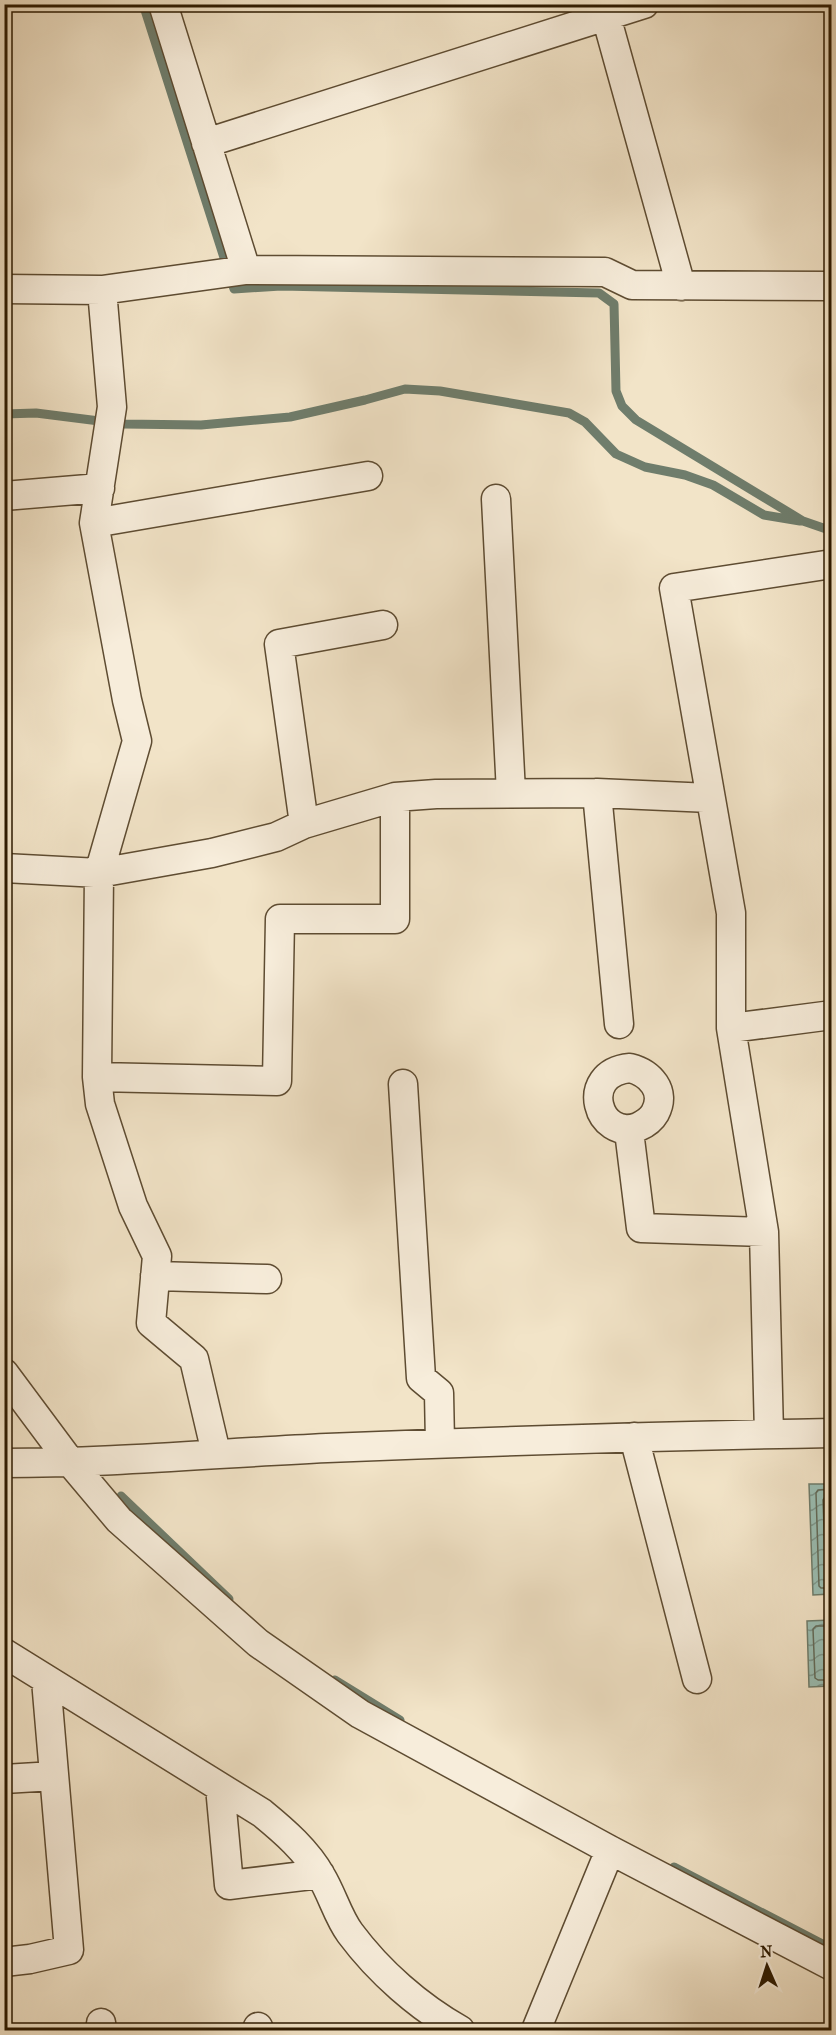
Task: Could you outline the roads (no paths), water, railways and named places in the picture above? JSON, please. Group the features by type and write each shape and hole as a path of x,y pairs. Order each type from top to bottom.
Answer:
{"street":[{"path":"163,4 246,270"},
{"path":"206,143 603,10 644,4"},
{"path":"603,10 681,286"},
{"path":"4,289 102,290 246,270 605,272 632,285 831,286"},
{"path":"102,290 110,422 94,522 127,700 137,741 99,873 97,1077 100,1104 133,1206 156,1256 151,1323 195,1359 216,1453"},
{"path":"94,522 368,476"},
{"path":"4,496 100,488"},
{"path":"496,499 511,793"},
{"path":"769,1434 764,1232 731,1028 731,913 674,588 831,564"},
{"path":"304,824 279,644 383,625"},
{"path":"597,793 619,1024"},
{"path":"4,868 99,873 212,853 276,837 304,824 395,797 436,794 597,793 710,798"},
{"path":"97,1077 277,1081 280,919 395,919 395,797"},
{"path":"731,1028 831,1015"},
{"path":"403,1084 421,1378 439,1393 440,1443"},
{"path":"629,1131 641,1228 764,1232"},
{"path":"155,1276 267,1279"},
{"path":"4,1372 71,1463 119,1520 258,1643 360,1714 610,1850 831,1966"},
{"path":"4,1463 71,1463 216,1453 440,1443 831,1433"},
{"path":"634,1437 696,1679"},
{"path":"4,1653 220,1786 262,1813 291,1837 320,1874 349,1932 375,1962 439,2018 460,2031"},
{"path":"4,1962 69,1950 46,1680"},
{"path":"4,1779 54,1776"},
{"path":"220,1786 229,1885 320,1874"},
{"path":"536,2031 610,1850"}],"water":[{"path":"809,1484 831,1484 831,1594 813,1595"},
{"path":"831,1620 831,1686 809,1687 807,1621"}],"waterway":[{"path":"143,4 234,289 281,286 599,293 614,304 616,391 622,406 636,420 803,521 832,531"},
{"path":"4,414 36,413 123,424 201,425 290,417 405,389 440,391 569,413 585,422 616,454 645,467 685,475 713,485 764,515 800,521"},
{"path":"121,1496 229,1599"},
{"path":"335,1680 400,1720"},
{"path":"674,1867 832,1949"}]}
